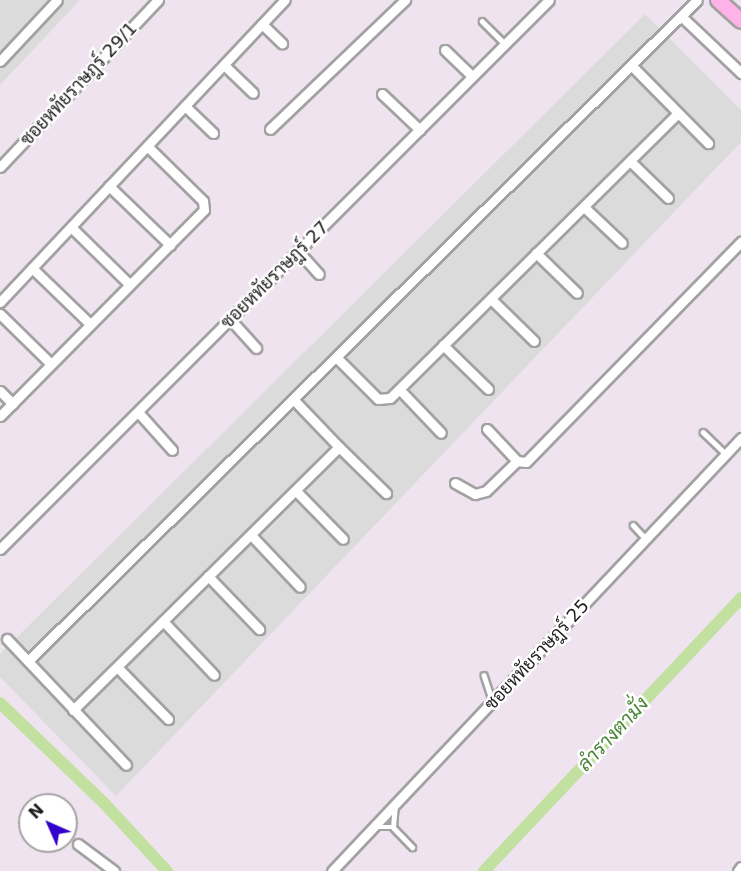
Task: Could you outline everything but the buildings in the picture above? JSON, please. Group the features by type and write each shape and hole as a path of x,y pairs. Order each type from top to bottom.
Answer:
{"main road":[{"path":"718,0 741,21"}],"street":[{"path":"0,62 57,0"},
{"name":"ซอยหทัยราษฎร์ 29/1","path":"0,167 158,0"},
{"path":"0,302 285,0"},
{"path":"270,129 405,0"},
{"name":"ซอยหทัยราษฎร์ 27","path":"0,549 548,0"},
{"path":"28,661 697,0"},
{"path":"681,16 741,73"},
{"path":"262,24 282,43"},
{"path":"446,50 472,76"},
{"path":"224,65 253,93"},
{"path":"631,65 708,143"},
{"path":"382,94 420,130"},
{"path":"185,106 213,133"},
{"path":"336,357 378,399 386,400 399,390 678,113"},
{"path":"0,416 204,210 205,204 147,146"},
{"path":"630,161 668,198"},
{"path":"109,186 170,245"},
{"path":"584,207 622,243"},
{"path":"71,227 129,284"},
{"path":"487,429 517,461 526,462 741,242"},
{"path":"298,251 319,274"},
{"path":"536,253 577,293"},
{"path":"32,268 90,324"},
{"path":"491,299 534,341"},
{"path":"0,314 51,364"},
{"path":"230,319 256,348"},
{"path":"443,345 488,389"},
{"path":"399,390 441,433"},
{"path":"0,391 12,404"},
{"path":"293,399 386,493"},
{"path":"138,412 172,450"},
{"name":"ซอยหทัยราษฎร์ 25","path":"332,871 741,438"},
{"path":"73,710 339,447"},
{"path":"455,483 475,494 486,491 517,461"},
{"path":"296,490 343,539"},
{"path":"250,535 300,587"},
{"path":"208,576 259,629"},
{"path":"163,621 214,675"},
{"path":"7,639 126,765"},
{"path":"117,667 168,719"},
{"path":"78,844 114,871"},
{"path":"738,871 741,867"}],"lane":[{"path":"482,21 505,44"},
{"path":"703,432 726,454"},
{"path":"633,525 646,539"},
{"path":"484,675 493,702"},
{"path":"393,827 395,804"},
{"path":"374,827 393,827 412,847"}],"shaded area":[{"path":"0,0 80,0 0,85"},
{"path":"645,14 741,110 741,142 116,796 0,677 0,654"}],"waterway":[{"name":"ลำรางตามั่ง","path":"484,871 741,598"},
{"path":"0,703 103,802 167,871"}]}
